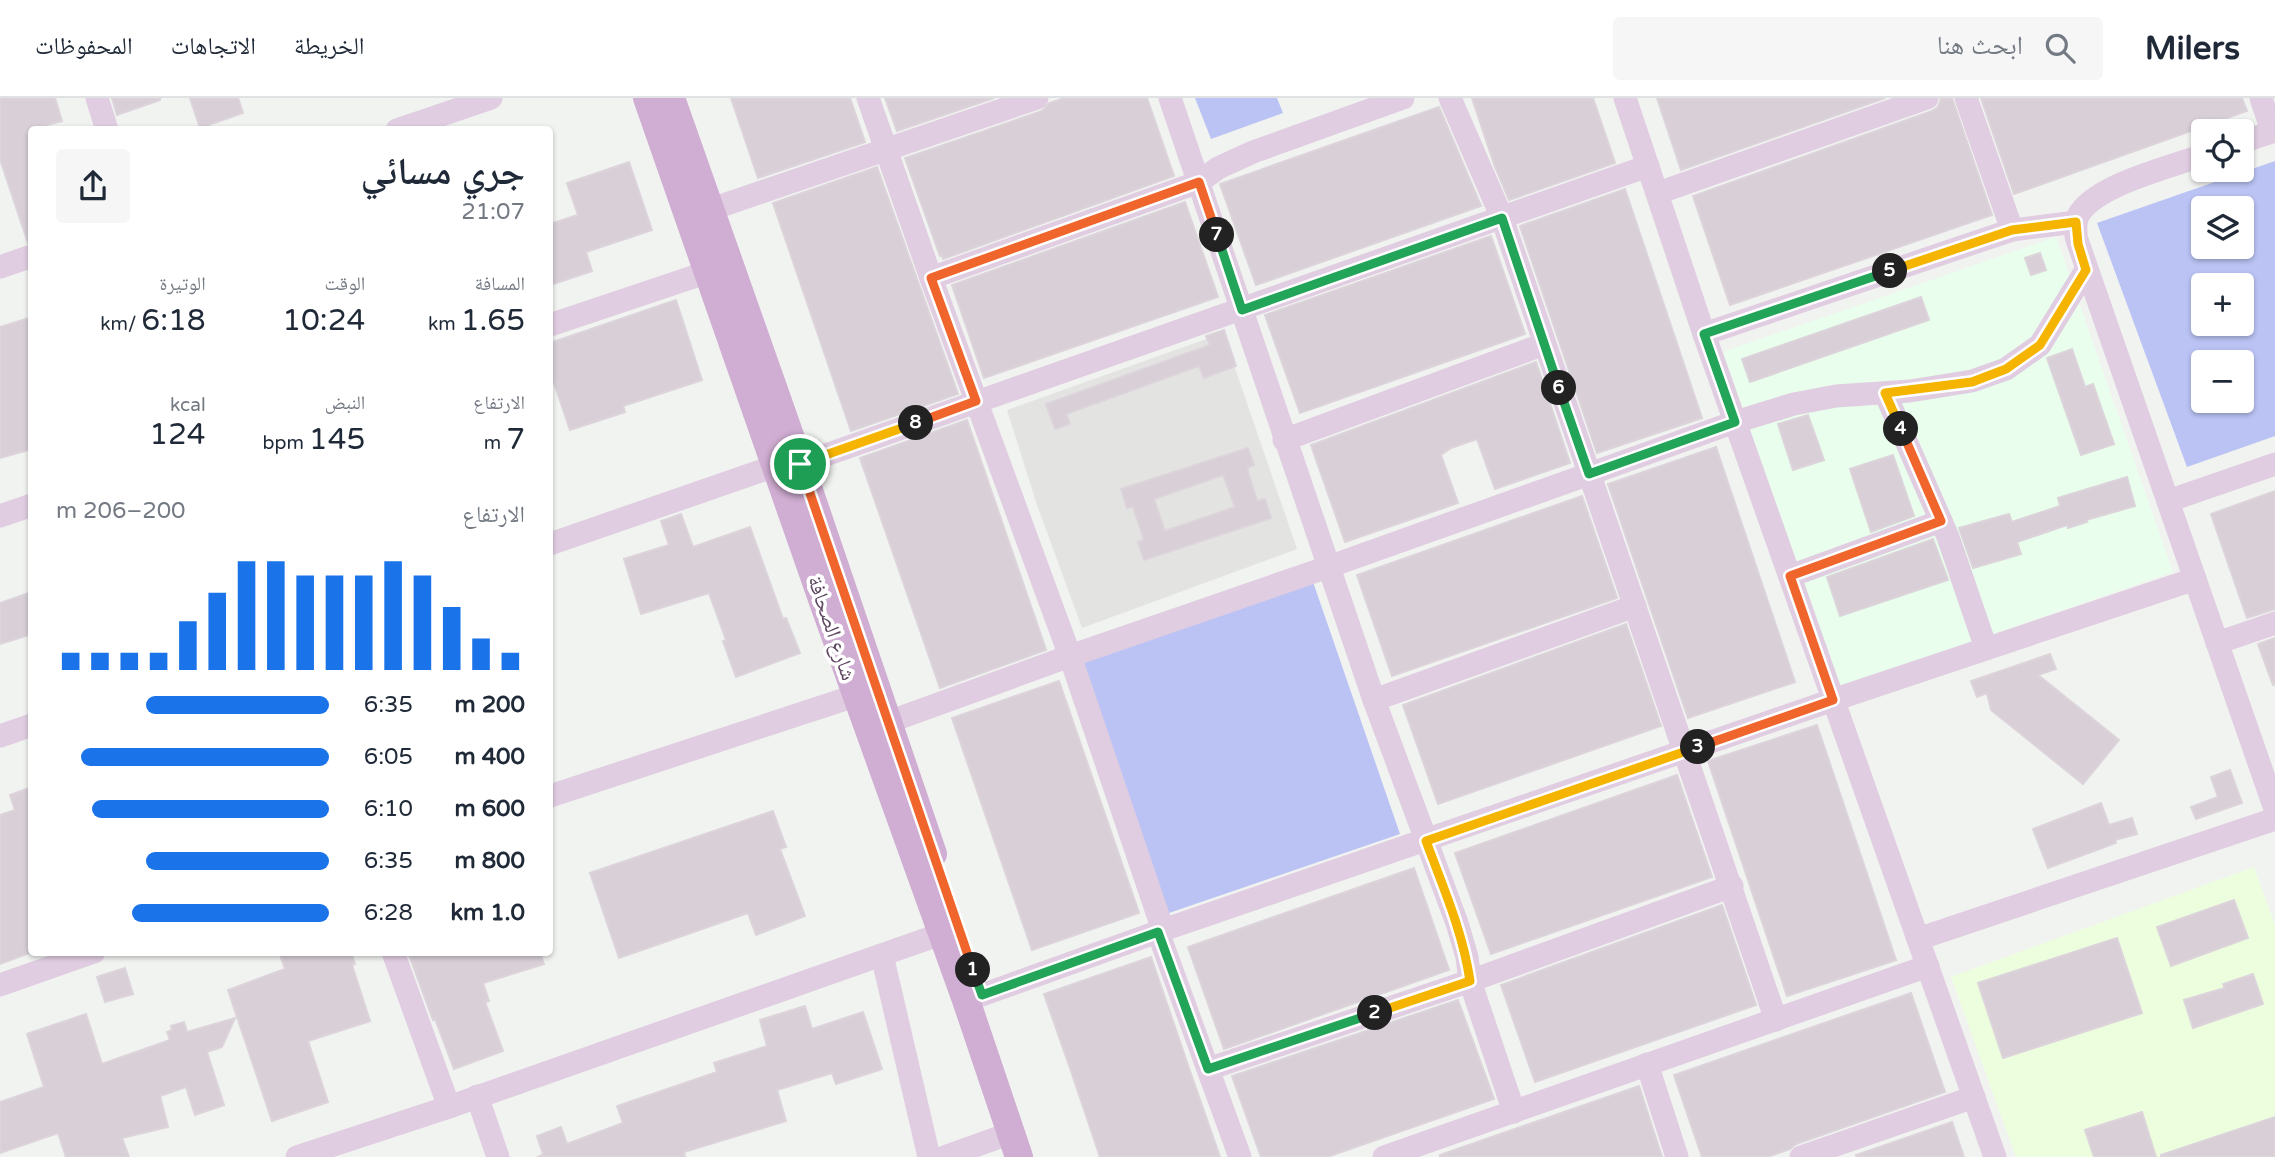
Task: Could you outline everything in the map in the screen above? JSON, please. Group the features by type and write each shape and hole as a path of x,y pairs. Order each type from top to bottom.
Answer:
{"main road":[{"name":"شارع الصحافة","path":"648,98 708,272 788,465"},
{"name":"شارع الصحافة","path":"671,98 709,210 788,465 866,692 982,995 1039,1157"},
{"name":"شارع الصحافة","path":"879,726 941,934 1015,1145"}],"street":[{"path":"97,98 106,126"},
{"path":"409,126 491,98"},
{"path":"868,98 1070,656 1161,931 1240,1157"},
{"path":"709,210 1037,98"},
{"path":"1170,98 1374,700 1457,923 1467,957 1470,981 1514,1112"},
{"path":"931,278 1199,182 1218,168 1253,152 1403,98"},
{"path":"1450,98 1502,218 1776,1020"},
{"path":"1625,98 1704,334 1995,1157"},
{"path":"1658,193 1927,98"},
{"path":"1966,98 2012,230"},
{"path":"2254,138 2274,131 2261,98"},
{"path":"2191,159 2106,190 2085,206 2076,222 2078,244 2217,643 2268,768 2275,809"},
{"path":"553,543 1242,310 1648,166"},
{"path":"1704,334 2012,230 2076,222"},
{"path":"0,267 28,257"},
{"path":"879,726 1735,422 1794,404 1836,396 1972,382 2006,369 2040,345 2086,270"},
{"path":"553,324 708,272"},
{"path":"1284,440 1545,344"},
{"path":"1885,393 1941,521 1986,648"},
{"path":"2168,501 2275,464"},
{"path":"0,516 28,506"},
{"path":"1790,576 1941,521"},
{"path":"982,995 1833,700 2195,579"},
{"path":"1374,700 1635,606"},
{"path":"2217,643 2275,623"},
{"path":"553,795 866,692"},
{"path":"0,736 28,726"},
{"path":"1919,939 2275,819"},
{"path":"1208,1069 1470,981 1732,886"},
{"path":"297,1157 449,1107 941,934"},
{"path":"883,955 929,1157"},
{"path":"0,985 83,956"},
{"path":"395,956 449,1107"},
{"path":"1384,1157 1928,966"},
{"path":"1647,1064 1677,1157"},
{"path":"477,1096 498,1157"},
{"path":"1801,1157 1974,1097"},
{"path":"944,1157 1015,1145"}],"shaded area":[{"path":"1195,98 1277,98 1283,113 1211,139"},
{"path":"2275,161 2275,436 2187,467 2097,223 2215,182 2254,182 2254,168"},
{"path":"2056,237 2173,572 1839,687 1723,352"},
{"path":"1223,333 1297,549 1082,628 1037,505 1007,410"},
{"path":"1312,579 1400,834 1169,913 1077,661"},
{"path":"2254,867 2275,925 2275,1157 2016,1157 1951,977"}],"building":[{"path":"0,98 55,98 62,121 43,126 28,126 28,243 0,159"},
{"path":"112,98 160,98 160,100 117,115"},
{"path":"190,98 238,98 243,113 199,126"},
{"path":"731,98 850,98 865,142 758,178"},
{"path":"885,98 994,98 897,131"},
{"path":"1065,98 1147,98 1174,176 943,259 905,158 1042,111 1049,103"},
{"path":"1472,98 1593,98 1615,163 1509,200"},
{"path":"1657,98 1885,98 1681,170"},
{"path":"1941,98 1952,98 1992,215 1730,305 1693,196 1932,111 1938,107"},
{"path":"1981,98 2242,98 2247,111 2225,119 2191,119 2191,131 2014,194"},
{"path":"1439,107 1481,206 1256,285 1220,184"},
{"path":"629,162 652,230 586,252 592,271 553,284 553,223 578,215 567,183"},
{"path":"877,167 958,394 851,431 773,203"},
{"path":"1625,189 1702,418 1597,453 1520,226"},
{"path":"1185,202 1218,297 984,378 952,285"},
{"path":"1491,236 1525,334 1300,413 1265,315"},
{"path":"2040,253 2046,270 2031,275 2025,258"},
{"path":"1921,297 1929,320 1750,382 1742,359"},
{"path":"676,300 702,380 623,406 625,412 570,430 553,380 553,342"},
{"path":"28,318 28,450 0,458 0,327"},
{"path":"1224,330 1236,366 1204,378 1199,366 1066,414 1070,424 1055,429 1046,404 1210,345 1206,336"},
{"path":"2072,349 2085,387 2093,384 2114,444 2081,455 2047,358"},
{"path":"1536,362 1570,463 1495,489 1477,439 1451,448 1441,455 1458,503 1345,542 1311,445"},
{"path":"1808,415 1824,460 1793,470 1778,424"},
{"path":"967,420 1046,650 940,688 860,458"},
{"path":"1716,447 1795,682 1688,718 1608,484"},
{"path":"1248,448 1254,465 1247,468 1257,501 1265,499 1271,518 1144,560 1138,542 1144,540 1133,507 1127,508 1121,489","holes":["1223,475 1235,507 1165,531 1154,499"]},
{"path":"1893,455 1914,516 1871,532 1850,469"},
{"path":"2127,477 2135,506 2017,542 2021,554 1973,568 1959,528 2009,514 2012,522 2060,506 2058,498"},
{"path":"2275,491 2275,609 2247,618 2211,514"},
{"path":"1582,496 1617,598 1392,676 1357,575"},
{"path":"681,514 693,547 750,527 783,619 786,618 800,653 736,677 709,593 641,614 624,559 669,545 661,521"},
{"path":"1933,539 1948,580 1840,616 1827,577"},
{"path":"28,593 28,635 0,644 0,603"},
{"path":"1626,624 1661,726 1438,804 1403,705"},
{"path":"2275,638 2275,684 2273,685 2258,644"},
{"path":"2050,654 2056,669 2038,675 2119,740 2083,784 1991,710 1987,693 1977,697 1971,681"},
{"path":"1059,681 1139,913 1032,950 952,718"},
{"path":"1817,725 1896,960 1787,996 1708,761"},
{"path":"2230,770 2242,803 2196,819 2191,807 2218,797 2211,777"},
{"path":"1677,775 1712,877 1491,954 1455,853"},
{"path":"28,788 28,954 0,964 0,815 15,810 10,795"},
{"path":"2101,803 2109,825 2132,818 2137,834 2115,840 2116,843 2048,868 2033,829"},
{"path":"773,811 786,847 780,849 805,916 756,935 748,913 619,958 590,873"},
{"path":"1414,868 1449,970 1224,1049 1188,947"},
{"path":"2234,900 2248,938 2171,966 2157,927"},
{"path":"1722,905 1756,1005 1535,1082 1501,985"},
{"path":"2117,938 2142,1013 2003,1058 1978,983"},
{"path":"280,956 352,956 355,964 352,965 370,1021 308,1041 328,1102 272,1121 228,990 285,969"},
{"path":"409,956 541,956 544,964 483,983 489,1001 485,1002 503,1051 454,1069 435,1019 433,1020"},
{"path":"1151,957 1220,1157 1100,1157 1044,994"},
{"path":"125,968 133,994 105,1002 97,977"},
{"path":"2253,974 2263,1004 2193,1028 2184,1000 2225,988 2223,984"},
{"path":"1911,993 1945,1092 1796,1144 1790,1149 1767,1157 1702,1157 1674,1075"},
{"path":"1458,1000 1494,1099 1327,1157 1261,1157 1232,1076"},
{"path":"805,1006 812,1029 863,1012 882,1069 836,1084 832,1073 777,1090 786,1121 684,1152 685,1157 538,1157 543,1154 537,1136 561,1127 567,1144 623,1123 617,1106 717,1072 714,1063 767,1046 760,1020"},
{"path":"86,1014 102,1064 170,1040 167,1032 172,1030 171,1026 184,1022 187,1032 235,1018 222,1047 207,1052 224,1105 195,1115 186,1087 160,1096 168,1127 122,1138 129,1157 66,1157 58,1133 0,1153 0,1102 44,1087 27,1034"},
{"path":"1639,1086 1662,1157 1440,1157 1440,1155"},
{"path":"2142,1112 2156,1157 2094,1157 2085,1130"},
{"path":"2275,1117 2275,1157 2161,1157 2161,1155"},
{"path":"1952,1122 1964,1157 1856,1155"}],"route":[{"path":"1199,182 1242,310 1502,218 1589,474 1735,422 1704,334 2012,230 2076,222 2078,244 2086,270 2040,345 2006,369 1972,382 1885,393 1941,521 1790,576 1833,700 1426,841 1457,923 1467,957 1470,981 1208,1069 1158,932 982,995 800,464 976,401 931,278 1199,182"}]}
